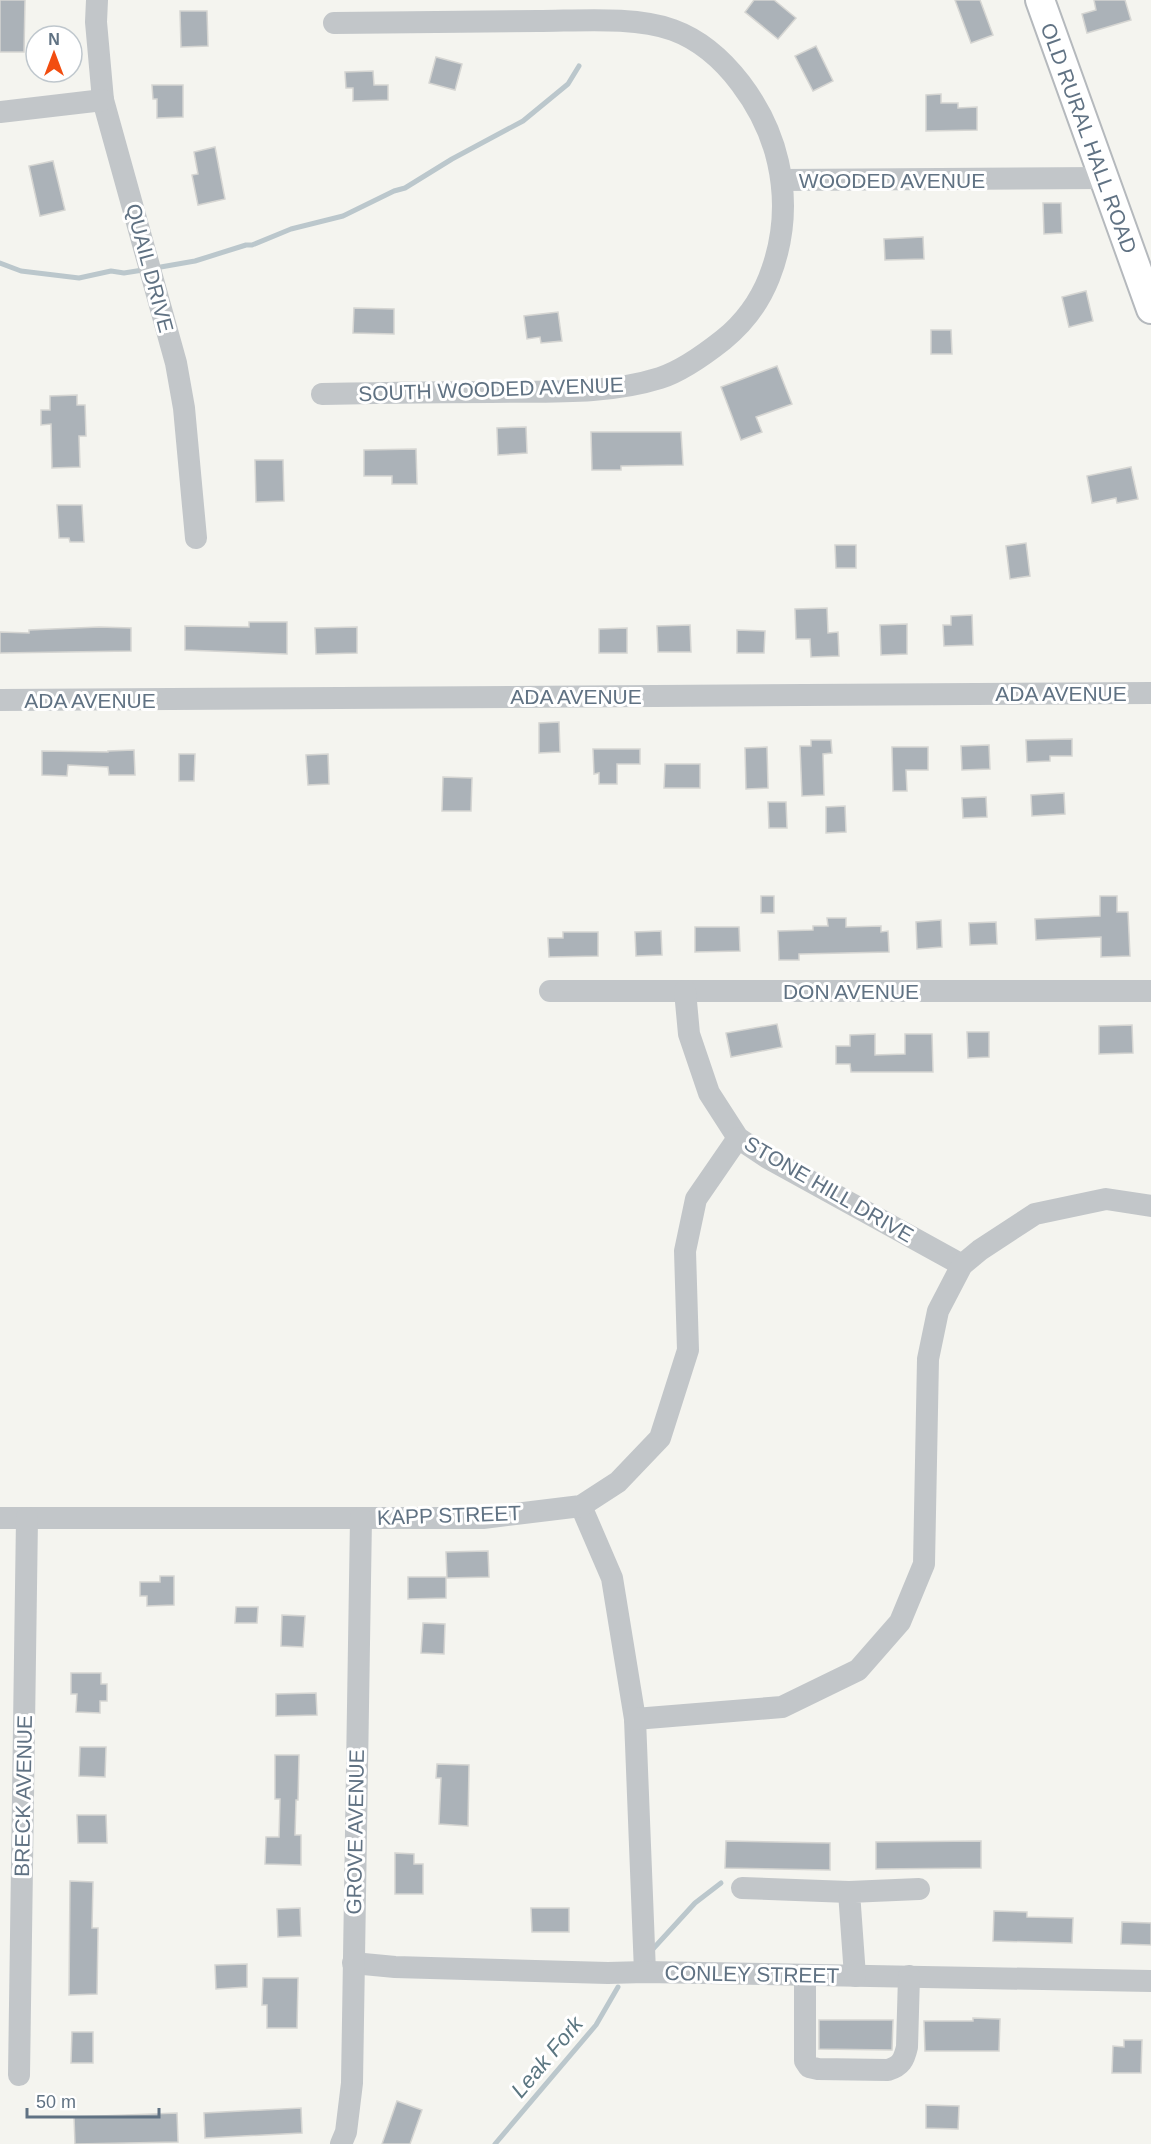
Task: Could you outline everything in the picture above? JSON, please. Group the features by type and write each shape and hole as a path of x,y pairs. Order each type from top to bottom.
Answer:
{"main road":[{"name":"OLD RURAL HALL ROAD","path":"1040,0 1151,309"}],"street":[{"name":"QUAIL DRIVE","path":"97,0 96,22 103,99 176,363 184,408 196,538"},
{"name":"WOODED AVENUE","path":"334,23 634,22 674,30 709,50 732,72 751,99 770,134 782,180 1103,178"},
{"path":"0,112 103,99"},
{"name":"SOUTH WOODED AVENUE","path":"322,393 559,391 607,388 662,377 684,367 711,350 736,329 752,311 764,290 782,237 782,180"},
{"name":"ADA AVENUE","path":"0,700 1151,693"},
{"name":"DON AVENUE","path":"550,991 1151,991"},
{"name":"STONE HILL DRIVE","path":"685,992 689,1034 709,1093 738,1138 768,1158 962,1265"},
{"name":"KAPP STREET","path":"0,1518 483,1518 581,1506 618,1482 660,1438 688,1350 685,1251 696,1199 738,1138"},
{"path":"635,1719 782,1707 858,1670 900,1622 924,1564 928,1359 938,1311 962,1265 980,1250 1035,1214 1106,1199 1151,1206"},
{"path":"581,1506 612,1578 635,1719 645,1972"},
{"name":"BRECK AVENUE","path":"19,2075 27,1518"},
{"name":"GROVE AVENUE","path":"341,2144 346,2132 352,2083 361,1518"},
{"path":"742,1888 849,1892 919,1889"},
{"path":"849,1892 855,1976"},
{"name":"CONLEY STREET","path":"353,1963 407,1967 608,1973 1151,1981"},
{"path":"805,1975 805,2061 809,2067 888,2070 898,2067 907,2047 909,1976"}],"building":[{"path":"0,0 25,0 24,52 0,52"},
{"path":"754,0 774,0 796,18 778,39 745,12"},
{"path":"955,0 980,0 993,35 971,43"},
{"path":"1094,0 1125,0 1131,20 1087,33 1082,14 1096,10"},
{"path":"180,11 207,11 208,46 181,47"},
{"path":"816,46 833,81 813,91 795,56"},
{"path":"436,57 462,64 455,90 429,83"},
{"path":"373,71 374,85 388,85 388,100 353,101 353,88 346,88 345,72"},
{"path":"152,85 183,85 183,117 157,118 157,99 153,99"},
{"path":"941,94 941,103 958,103 958,108 977,107 977,130 926,131 926,95"},
{"path":"215,147 225,199 198,205 192,175 198,174 194,152"},
{"path":"53,161 65,210 40,216 29,166"},
{"path":"1043,203 1061,203 1062,233 1044,234"},
{"path":"923,237 924,259 885,260 884,239"},
{"path":"1086,291 1093,321 1069,327 1062,297"},
{"path":"354,308 394,309 394,334 353,333"},
{"path":"558,312 562,341 541,343 540,337 527,339 524,316"},
{"path":"931,330 951,330 952,354 931,354"},
{"path":"777,366 792,404 756,417 762,432 741,440 721,387"},
{"path":"77,395 77,405 85,405 86,436 79,436 80,467 52,468 51,424 41,425 41,410 50,410 50,396"},
{"path":"526,427 527,453 498,455 497,428"},
{"path":"591,432 681,432 683,465 621,466 621,470 592,470"},
{"path":"416,449 417,484 392,484 392,476 364,476 364,450"},
{"path":"255,460 283,460 284,501 256,502"},
{"path":"1131,467 1138,499 1117,503 1116,498 1092,503 1087,476"},
{"path":"57,505 82,505 84,542 70,542 69,538 59,538"},
{"path":"1026,543 1030,576 1010,579 1006,546"},
{"path":"835,545 856,545 856,568 836,568"},
{"path":"827,608 828,633 838,632 839,656 811,657 810,639 796,639 795,609"},
{"path":"972,615 973,645 944,646 943,625 951,625 951,616"},
{"path":"249,622 287,622 287,654 185,650 185,626 249,627"},
{"path":"907,624 907,654 881,655 880,625"},
{"path":"690,625 691,652 658,652 657,626"},
{"path":"357,627 357,653 316,654 315,628"},
{"path":"131,628 131,651 0,653 0,632 29,633 29,630"},
{"path":"627,628 627,653 599,653 599,629"},
{"path":"737,630 765,631 764,653 737,653"},
{"path":"559,722 560,752 539,753 539,723"},
{"path":"1072,739 1072,756 1050,756 1050,761 1027,762 1026,740"},
{"path":"811,740 831,740 832,753 823,754 824,795 802,796 800,746 811,746"},
{"path":"989,745 990,769 962,770 961,746"},
{"path":"767,747 768,788 746,789 745,748"},
{"path":"892,747 928,747 928,770 906,770 907,791 893,791"},
{"path":"593,749 640,749 640,764 617,764 617,784 599,784 599,773 594,774"},
{"path":"134,750 135,775 109,775 108,767 68,765 67,776 42,775 42,751"},
{"path":"179,754 195,754 194,781 179,781"},
{"path":"328,754 329,784 308,785 306,755"},
{"path":"665,764 700,764 700,788 664,788"},
{"path":"443,777 472,778 471,811 442,811"},
{"path":"1064,793 1065,814 1032,816 1031,795"},
{"path":"986,797 987,817 963,818 962,798"},
{"path":"768,802 786,802 787,828 769,828"},
{"path":"845,806 846,832 826,833 826,807"},
{"path":"761,896 774,896 774,913 761,913"},
{"path":"1100,896 1117,896 1117,912 1128,912 1130,956 1101,957 1101,937 1036,940 1035,919 1100,916"},
{"path":"827,918 846,918 846,927 881,926 881,932 888,931 889,952 799,954 799,960 779,960 778,931 813,930 813,926 828,926"},
{"path":"941,920 942,947 917,949 916,922"},
{"path":"996,922 997,944 970,945 969,923"},
{"path":"695,927 739,927 740,951 695,952"},
{"path":"661,931 662,955 636,956 635,932"},
{"path":"563,932 598,932 598,956 549,957 548,938 563,938"},
{"path":"777,1024 782,1047 731,1057 726,1033"},
{"path":"1132,1025 1133,1053 1099,1054 1099,1026"},
{"path":"967,1032 989,1032 989,1057 968,1058"},
{"path":"875,1034 875,1055 905,1054 905,1034 932,1034 933,1072 851,1072 850,1064 836,1064 836,1046 850,1046 850,1035"},
{"path":"488,1551 489,1577 447,1578 446,1552"},
{"path":"160,1576 174,1576 174,1605 147,1606 147,1596 140,1596 140,1582 160,1582"},
{"path":"408,1577 446,1577 446,1598 408,1599"},
{"path":"236,1607 258,1607 257,1623 235,1623"},
{"path":"282,1615 305,1616 303,1647 281,1646"},
{"path":"423,1623 445,1624 444,1654 421,1653"},
{"path":"71,1673 101,1673 101,1684 107,1684 107,1701 100,1701 100,1713 76,1712 77,1694 71,1694"},
{"path":"316,1693 317,1715 276,1716 276,1694"},
{"path":"80,1747 106,1747 105,1777 79,1776"},
{"path":"275,1755 299,1755 295,1835 301,1835 301,1865 265,1864 266,1837 279,1837 280,1799 275,1799"},
{"path":"437,1764 469,1765 468,1826 439,1824 441,1778 436,1778"},
{"path":"77,1815 106,1815 107,1843 78,1843"},
{"path":"726,1841 830,1843 830,1870 725,1868"},
{"path":"981,1841 981,1868 876,1869 876,1842"},
{"path":"395,1853 414,1854 414,1864 423,1864 423,1894 395,1894"},
{"path":"70,1881 93,1882 92,1928 98,1928 97,1994 69,1995"},
{"path":"300,1908 301,1936 278,1937 277,1909"},
{"path":"531,1908 569,1908 569,1932 532,1932"},
{"path":"994,1911 1027,1912 1027,1917 1073,1918 1072,1943 993,1941"},
{"path":"1122,1922 1151,1923 1151,1945 1121,1944"},
{"path":"247,1964 247,1987 216,1989 215,1965"},
{"path":"263,1978 298,1978 297,2028 267,2028 267,2005 262,2005"},
{"path":"973,2018 1000,2019 999,2051 925,2051 924,2021 973,2021"},
{"path":"819,2020 893,2020 892,2050 819,2049"},
{"path":"72,2032 93,2032 93,2063 71,2063"},
{"path":"1124,2040 1142,2040 1141,2073 1112,2073 1113,2046 1124,2047"},
{"path":"397,2101 422,2110 410,2144 382,2144"},
{"path":"926,2105 959,2106 958,2129 926,2128"},
{"path":"301,2108 302,2133 205,2138 204,2113"},
{"path":"177,2113 178,2142 75,2144 74,2117"}],"waterway":[{"path":"155,268 195,261 252,245 291,229 343,216 405,188 452,159 523,121 568,84 579,66"},
{"path":"0,263 21,271 79,278 111,271 124,273 143,270"},
{"name":"Leak Fork","path":"652,1950 695,1903 721,1883"},
{"name":"Leak Fork","path":"495,2144 596,2025 618,1987"}]}
